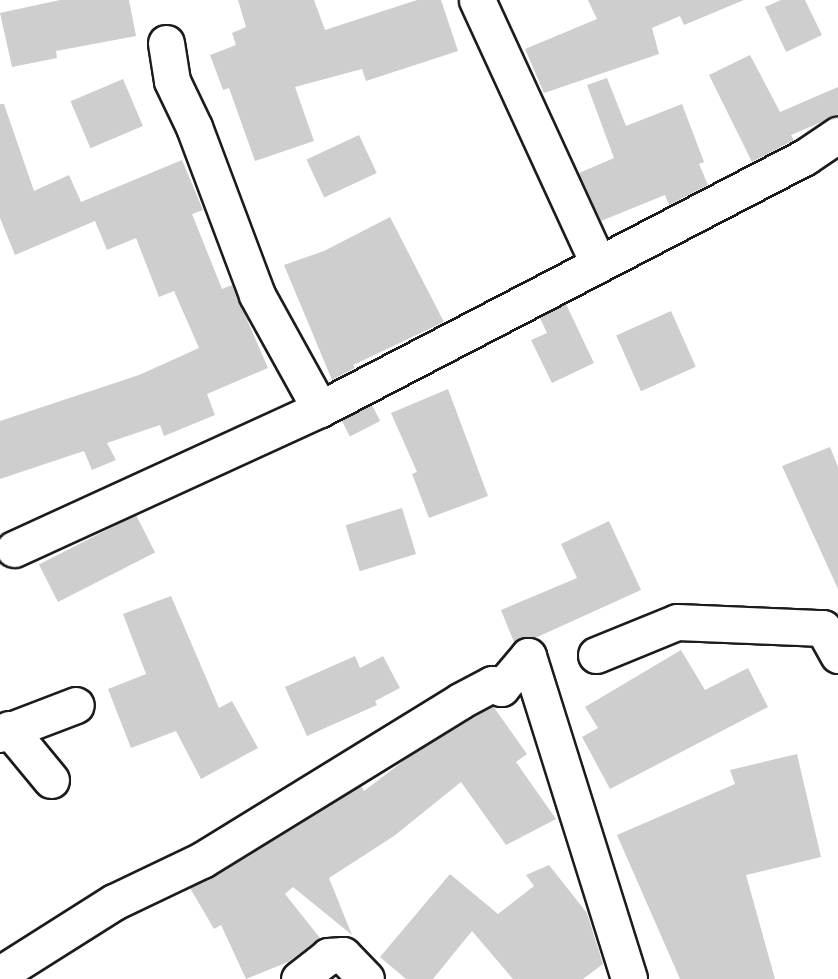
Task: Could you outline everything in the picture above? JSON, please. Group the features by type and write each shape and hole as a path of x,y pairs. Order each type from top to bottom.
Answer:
{"street":[{"path":"477,0 598,263"},
{"path":"166,43 172,81 194,127 257,295 320,409"},
{"path":"14,549 320,409 838,135"},
{"path":"596,654 677,621 823,628 838,655"},
{"path":"0,974 114,902 202,860 460,701 492,684 502,688 528,656 629,979"},
{"path":"51,779 4,732 76,705"},
{"path":"299,979 328,956 343,954 366,979"}],"building":[{"path":"60,0 129,0 136,36 56,51 57,58 12,67 0,13"},
{"path":"238,0 314,0 325,30 417,0 441,0 458,51 366,81 362,69 295,87 314,141 255,161 229,88 223,90 210,55 236,45 232,33 246,27"},
{"path":"588,0 744,0 684,25 680,16 652,28 659,54 544,93 525,49 597,19"},
{"path":"781,0 805,0 822,35 786,52 765,7"},
{"path":"750,55 780,112 838,87 838,115 791,135 794,140 752,162 709,75"},
{"path":"607,78 626,126 682,104 704,162 699,164 708,185 669,205 665,195 601,221 579,173 614,158 587,85"},
{"path":"123,79 143,126 90,148 71,101"},
{"path":"0,104 4,104 34,191 69,175 81,202 182,160 203,210 192,214 222,289 232,285 268,368 207,394 215,415 164,436 160,425 107,443 116,460 92,470 84,451 0,479 0,421 139,375 199,348 174,291 159,297 136,238 107,250 95,221 15,255 0,218"},
{"path":"359,135 377,173 324,198 306,160"},
{"path":"390,217 444,322 353,365 355,368 332,380 284,265 324,251"},
{"path":"566,304 594,363 552,383 531,340 547,333 540,318"},
{"path":"671,311 696,367 641,391 616,335"},
{"path":"448,389 488,496 429,518 412,474 417,472 391,413"},
{"path":"372,405 380,421 350,436 342,420"},
{"path":"830,447 838,467 838,589 782,466"},
{"path":"402,508 416,554 360,571 346,525"},
{"path":"136,515 155,552 58,602 39,564"},
{"path":"609,521 641,590 535,638 514,642 501,610 577,578 561,544"},
{"path":"171,596 219,708 232,701 258,748 201,779 176,731 131,748 108,689 146,674 123,614"},
{"path":"681,650 705,690 748,668 768,707 610,789 582,737 598,728 585,707"},
{"path":"355,656 360,668 383,656 400,688 375,701 377,705 307,736 285,687"},
{"path":"493,706 527,754 516,762 556,819 506,845 461,782 394,836 329,878 352,935 293,887 285,894 320,938 288,962 246,979 221,925 214,929 190,888 361,786 364,791 410,756"},
{"path":"797,754 821,857 746,875 775,979 680,979 617,835 735,784 730,770"},
{"path":"549,865 587,913 603,964 583,979 513,979 472,931 433,979 406,979 380,957 450,874 498,914 534,886 526,875"}]}
